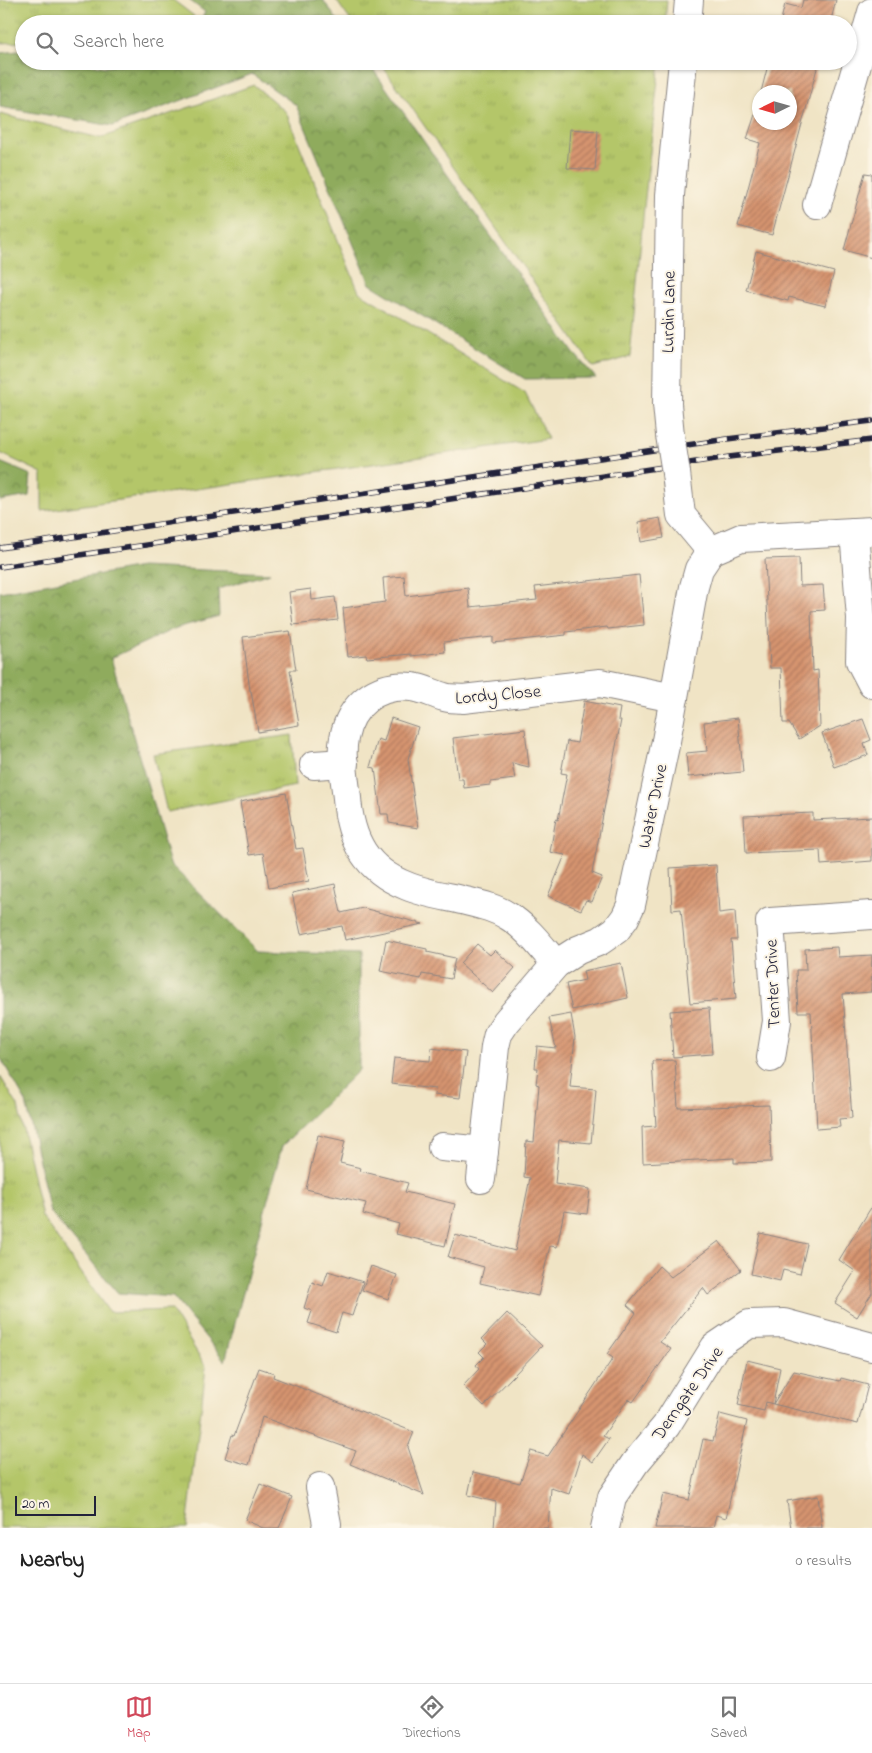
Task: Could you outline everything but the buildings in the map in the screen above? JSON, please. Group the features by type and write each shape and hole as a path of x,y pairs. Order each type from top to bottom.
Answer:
{"street":[{"path":"688,15 689,0"},
{"path":"857,65 872,12"},
{"name":"Lurdin Lane","path":"682,70 670,195 667,395 670,435 681,515 711,551"},
{"path":"817,205 855,70"},
{"path":"711,551 741,538 863,531 860,661 872,684"},
{"name":"Water Drive","path":"481,1179 498,1034 556,964 578,950 600,941 616,930 625,918 631,905 674,698 694,587 700,569 711,551"},
{"name":"Lordy Close","path":"556,964 525,929 509,916 488,906 408,887 388,878 369,861 355,840 348,820 343,740 353,712 364,700 378,691 395,687 412,687 446,698 463,699 600,683 674,698"},
{"path":"314,765 344,763"},
{"name":"Tenter Drive","path":"771,1058 777,1020 770,922 872,915"},
{"path":"442,1147 484,1151"},
{"name":"Derngate Drive","path":"605,1528 612,1497 635,1463 666,1426 715,1347 749,1324 784,1322 872,1346"},
{"path":"320,1487 331,1527"}],"green space":[{"path":"0,0 173,0 193,15 15,15 15,42 0,43"},
{"path":"189,0 323,0 334,15 204,15 205,12"},
{"path":"336,0 667,0 666,15 347,15"},
{"path":"15,51 15,70 373,70 573,352 596,378 525,379 370,284 296,105 252,74 113,126 0,107 0,53"},
{"path":"385,70 659,70 630,357 593,367"},
{"path":"254,85 286,112 359,292 525,393 548,439 42,511 42,473 0,453 0,114 100,138"},
{"path":"0,462 31,475 29,496 0,501"},
{"path":"141,567 270,573 218,589 219,616 176,628 111,658 170,864 258,951 359,955 359,1070 282,1146 225,1361 173,1297 118,1293 50,1212 26,1102 0,1057 0,592"},
{"path":"292,735 295,786 167,812 153,754"},
{"path":"0,1076 18,1106 42,1217 109,1312 171,1310 206,1367 187,1528 0,1528"}],"railway":[{"path":"0,548 727,439 872,421"},
{"path":"0,567 729,457 872,440"}]}
